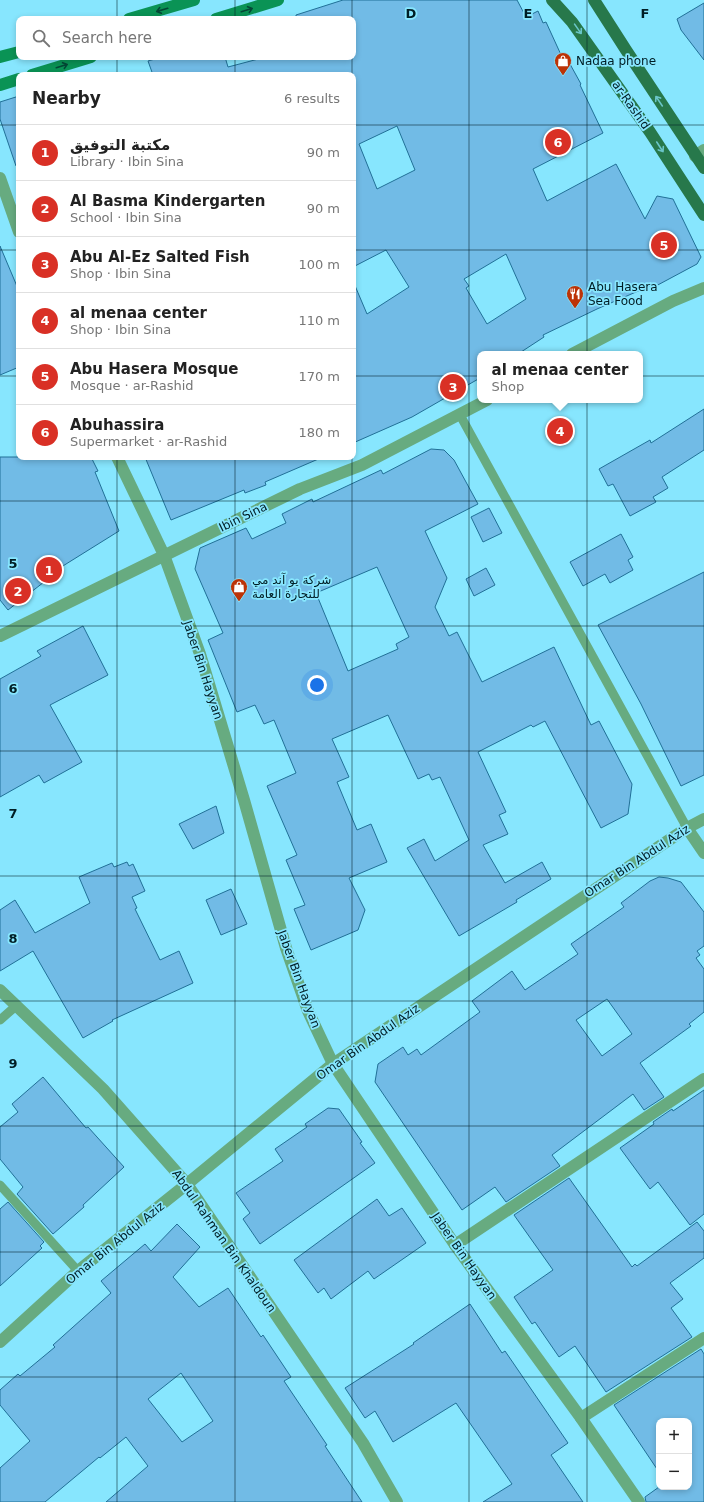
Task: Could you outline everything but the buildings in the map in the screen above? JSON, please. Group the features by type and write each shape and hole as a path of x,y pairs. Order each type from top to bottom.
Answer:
{"main road":[{"path":"140,16 194,0"},
{"path":"226,16 278,0"},
{"name":"ar-Rashid","path":"552,0 572,22 650,132 704,215"},
{"name":"ar-Rashid","path":"594,0 699,153 704,168"},
{"path":"0,57 16,53"},
{"path":"42,72 81,60"},
{"path":"0,85 16,80"}],"street":[{"path":"0,178 16,223"},
{"path":"578,351 673,300 704,288"},
{"name":"Ibin Sina","path":"0,636 300,489 362,465 482,403"},
{"name":"Jaber Bin Hayyan","path":"119,460 164,555 202,662 286,948 308,1011 333,1064 455,1245 581,1418 639,1502"},
{"name":"Omar Bin Abdul Aziz","path":"0,1342 78,1272 333,1064 686,828 704,819"},
{"path":"686,828 704,853"},
{"name":"Abdul Rahman Bin Khaldoun","path":"0,990 103,1089 187,1184 363,1443 397,1502"},
{"path":"455,1245 704,1079"},
{"path":"581,1418 704,1338"}],"lane":[{"path":"460,415 686,828"},
{"path":"0,1020 16,1006"},
{"path":"0,1185 78,1272"}],"place":[{"name":"Nadaa phone","path":"563,76"},
{"name":"Abuhassira","path":"558,142"},
{"name":"Abu Hasera Mosque","path":"664,245"},
{"name":"Abu Hasera Sea Food","path":"575,309"},
{"name":"Abu Al-Ez Salted Fish","path":"453,387"},
{"name":"al menaa center","path":"560,431"},
{"name":"مكتبة التوفيق","path":"49,570"},
{"name":"Al Basma Kindergarten","path":"18,591"},
{"name":"شركة يو آند مي للتجارة العامة","path":"239,602"}]}
